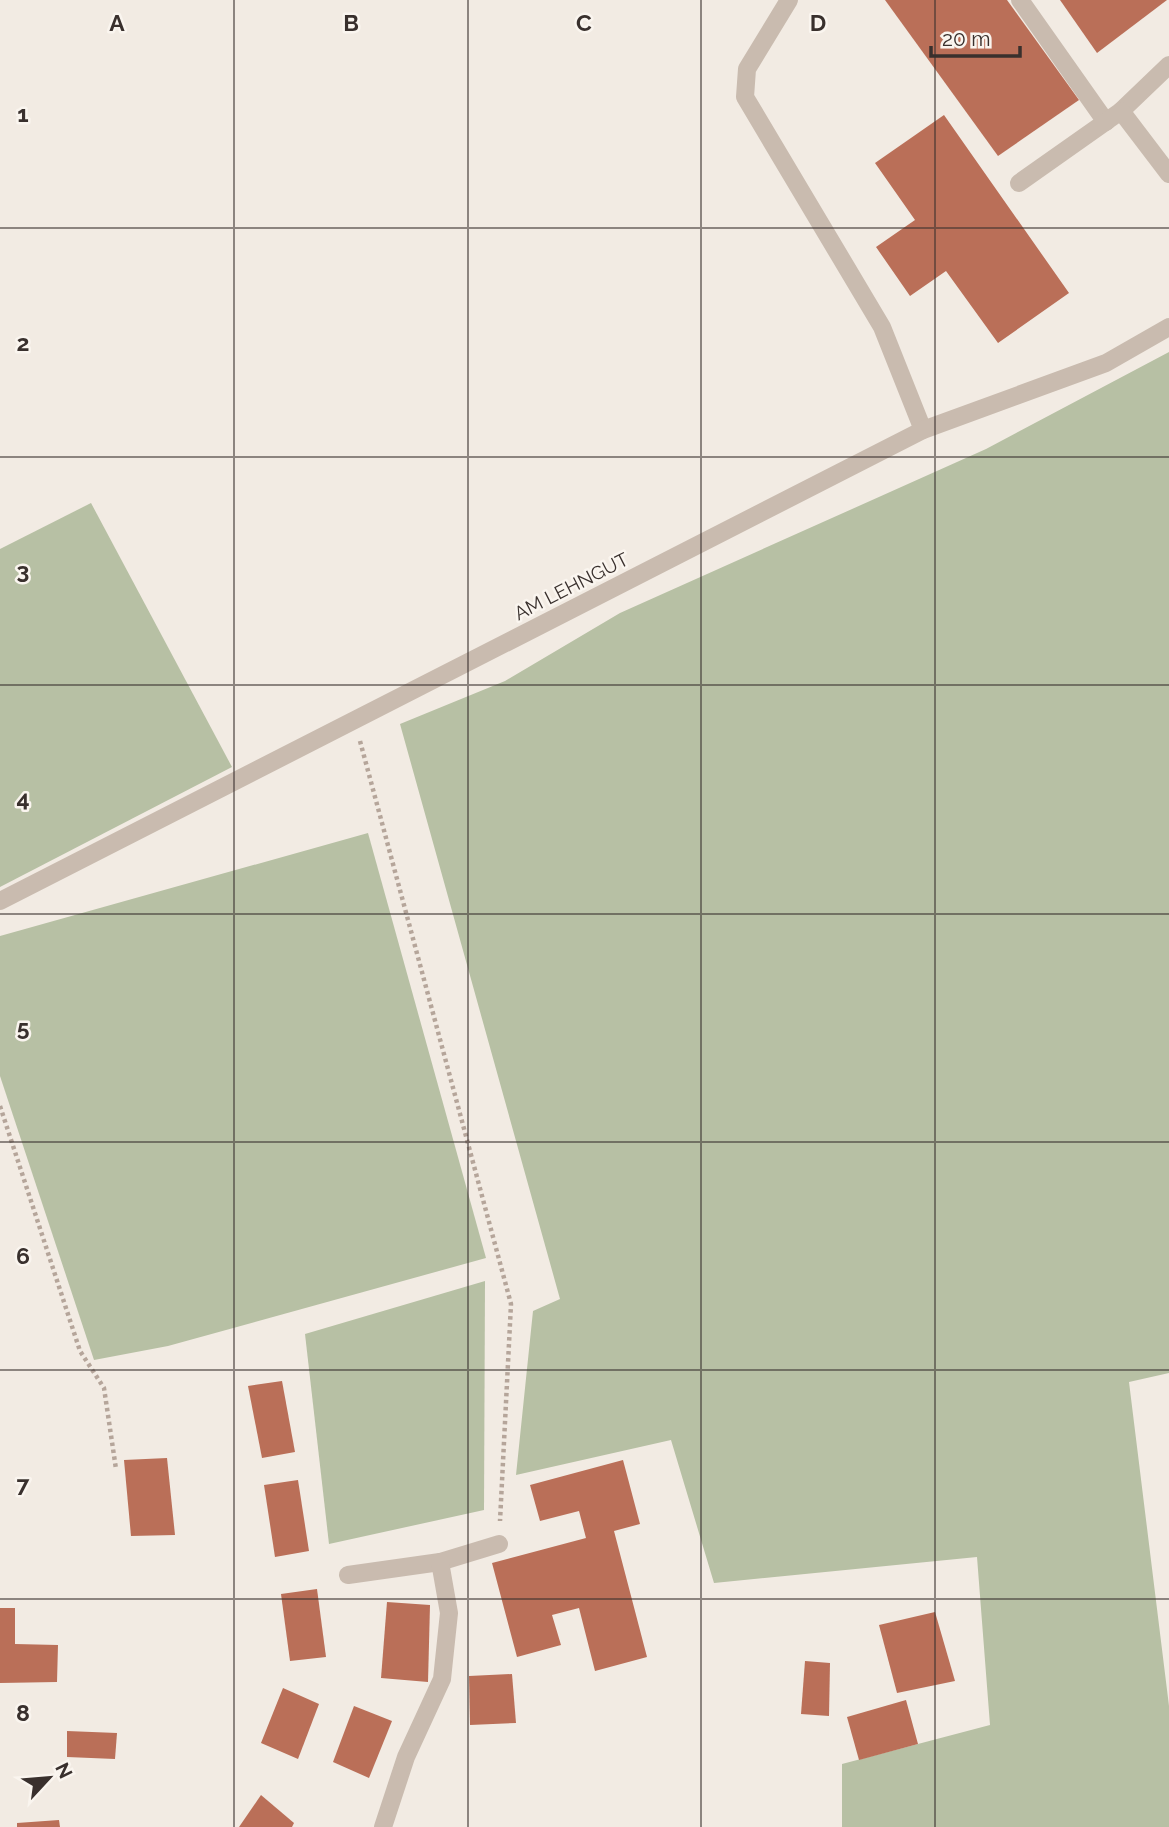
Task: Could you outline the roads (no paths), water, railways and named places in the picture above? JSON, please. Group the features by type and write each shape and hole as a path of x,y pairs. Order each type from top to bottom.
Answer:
{"street":[{"path":"789,0 747,69 745,97 882,327 923,430"},
{"path":"1020,0 1114,117 1169,174"},
{"path":"1019,183 1114,117 1169,65"},
{"name":"AM LEHNGUT","path":"0,901 923,430 1107,363 1169,327"},
{"path":"348,1575 440,1562 499,1544"},
{"path":"383,1827 405,1757 442,1679 449,1614 440,1562"}]}
